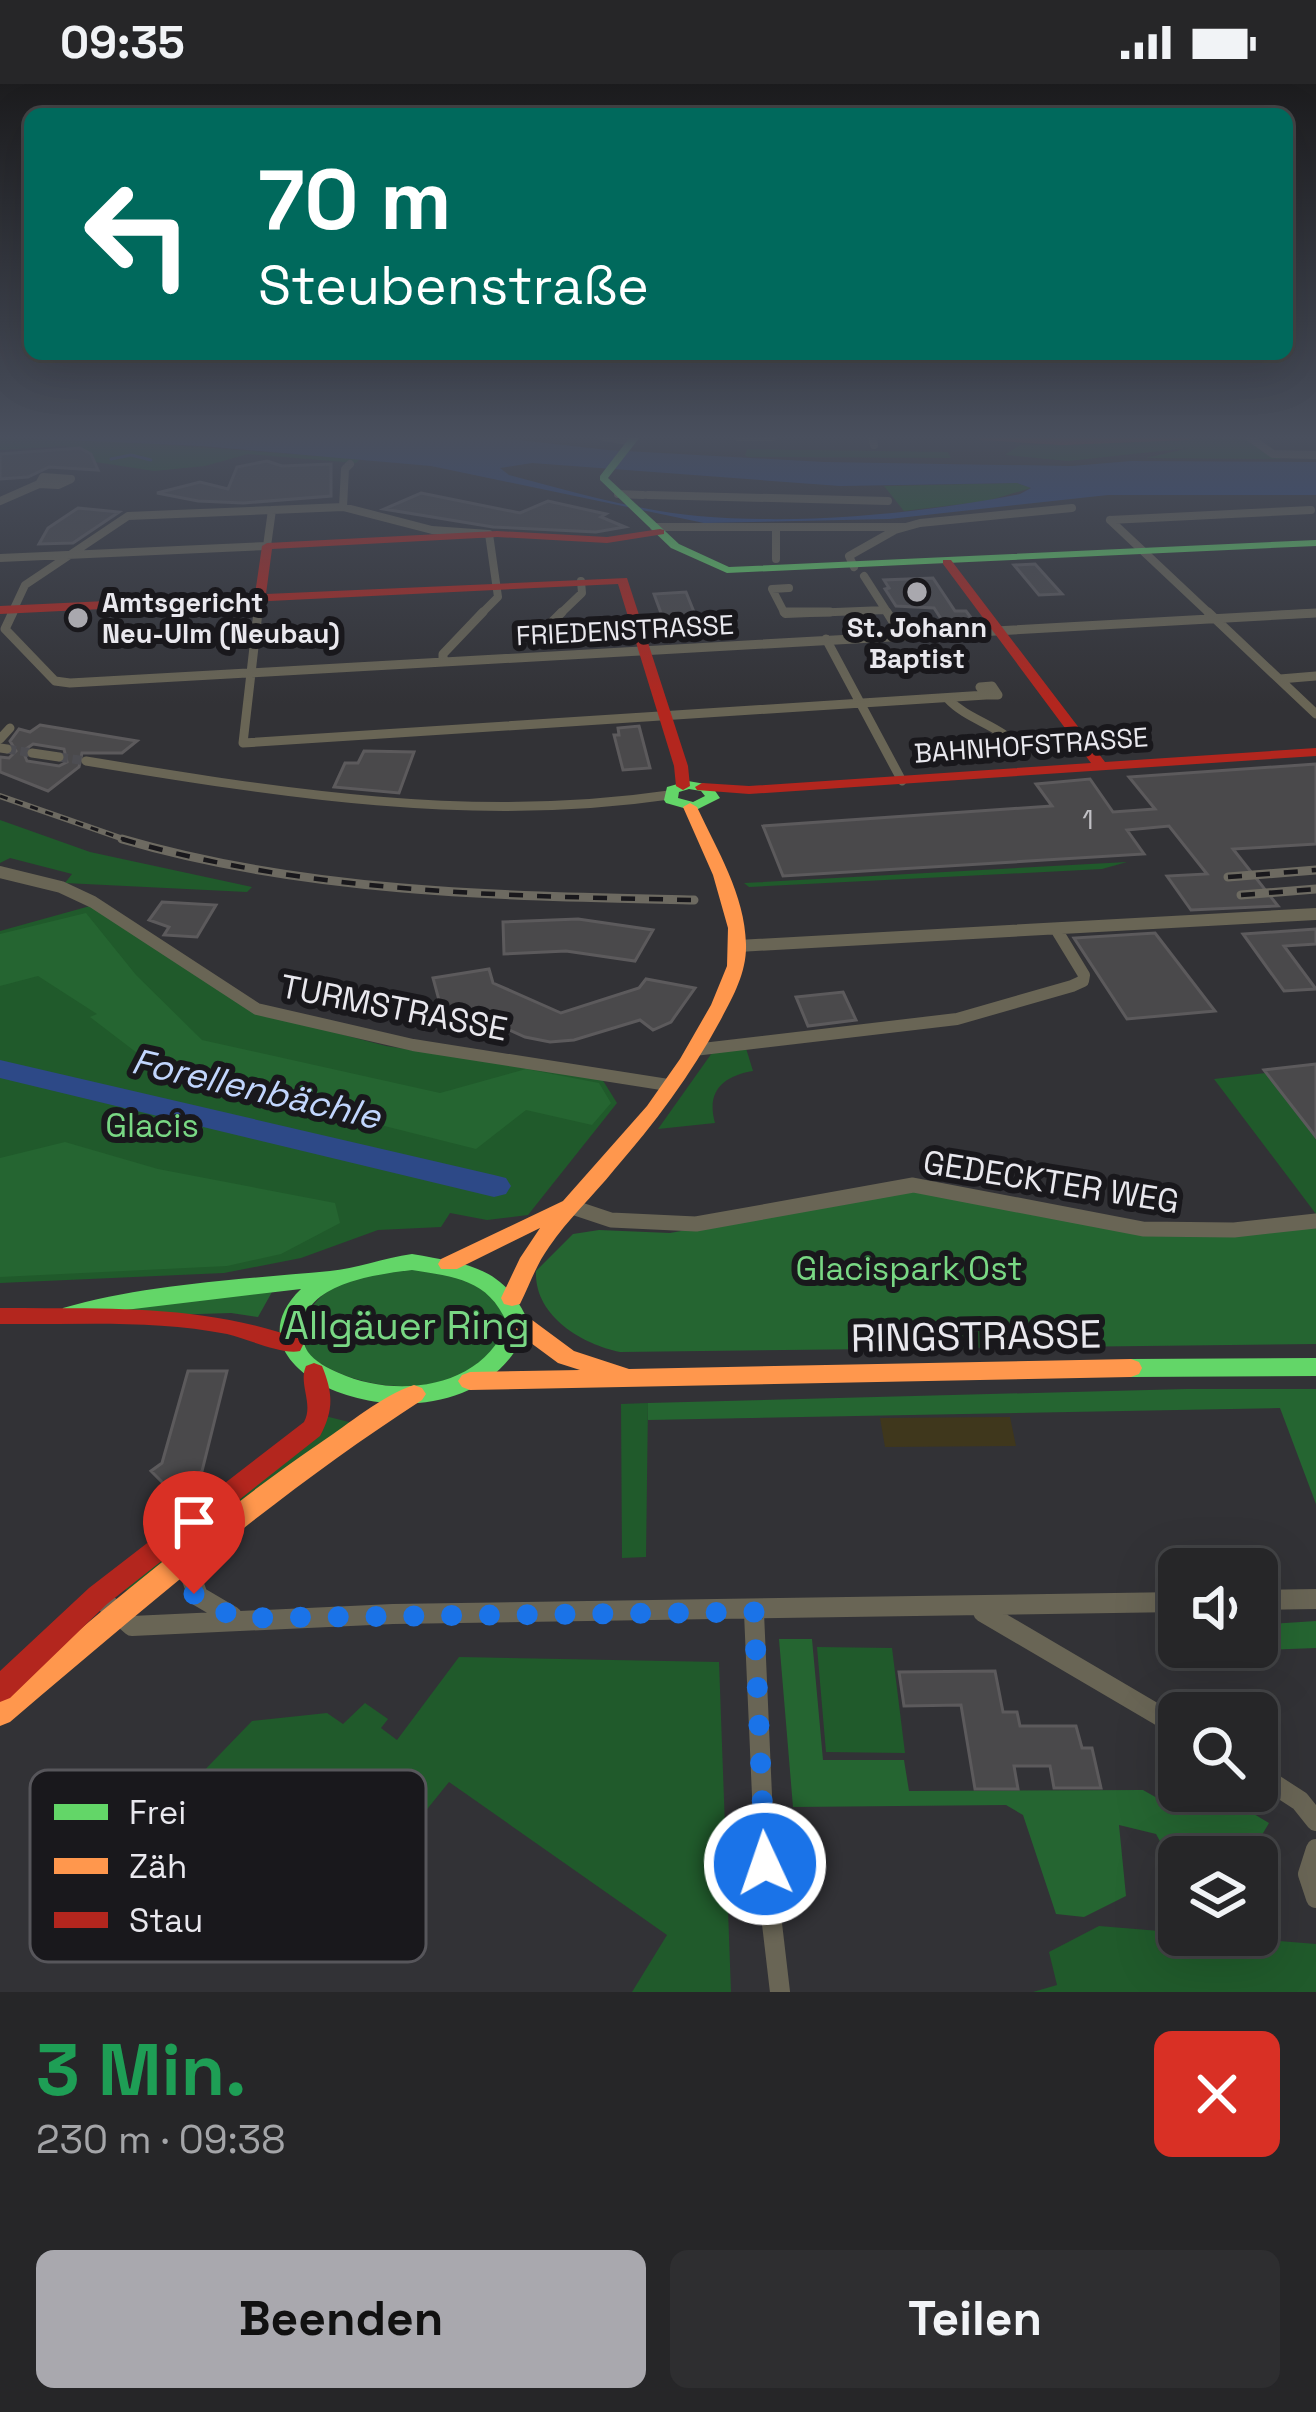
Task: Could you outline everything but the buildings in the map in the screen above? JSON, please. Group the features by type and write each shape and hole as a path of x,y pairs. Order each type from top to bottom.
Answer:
{"street":[{"path":"4,619 25,585 116,526"},
{"path":"270,526 243,742 986,695"},
{"path":"405,526 427,533"},
{"path":"0,558 267,546 427,533 599,540 652,526"},
{"path":"652,526 712,567 781,571 1312,547"},
{"path":"657,526 913,526"},
{"path":"1117,526 1316,713"},
{"path":"776,527 781,571 772,590 784,614 884,610"},
{"path":"901,635 849,556 905,527"},
{"path":"443,658 498,597 489,534"},
{"path":"947,562 1102,768"},
{"path":"0,1316 213,1322 254,1329 292,1346 314,1372 347,1387 413,1394 470,1381 510,1351 520,1323 512,1298 521,1270 568,1206 619,1153 694,1050 723,1002 738,946 686,795 626,584 620,580 260,598 4,619"},
{"path":"547,627 582,593 581,581"},
{"name":"FRIEDENSTRASSE","path":"4,619 56,681 1316,613"},
{"path":"826,639 902,781"},
{"path":"1280,679 1316,676"},
{"path":"947,698 956,711 1010,732 1028,762"},
{"path":"2,745 14,729 10,728"},
{"name":"BAHNHOFSTRASSE","path":"686,795 902,781 1028,762 1102,768 1316,752"},
{"path":"32,753 59,757"},
{"path":"86,761 424,809 571,806 686,795"},
{"name":"TURMSTRASSE","path":"0,872 62,887 93,902 257,1009 413,1045 668,1085"},
{"path":"738,946 1316,914"},
{"path":"694,1050 957,1019 1072,986 1084,975 1056,929"},
{"name":"GEDECKTER WEG","path":"568,1206 622,1225 661,1226 823,1204 876,1189 913,1186 1143,1229 1234,1230 1316,1221"},
{"path":"448,1265 516,1236 568,1206"},
{"path":"42,1320 125,1302 335,1277 384,1264 448,1265 473,1272 512,1298"},
{"path":"292,1346 291,1318 300,1302 335,1277"},
{"name":"RINGSTRASSE","path":"520,1323 545,1346 587,1366 636,1377"},
{"name":"RINGSTRASSE","path":"470,1381 565,1384 636,1377 1006,1366 1316,1366"},
{"path":"0,1689 98,1596 312,1430 321,1413 314,1372"},
{"path":"0,1713 184,1559 413,1394"},
{"path":"184,1559 187,1584 202,1603 239,1618"},
{"path":"98,1596 132,1626 239,1618 980,1611 1158,1603"},
{"path":"1278,1600 1316,1599"},
{"path":"980,1611 1158,1714"},
{"path":"754,1612 765,1864 781,1992"},
{"path":"1278,1787 1300,1801 1316,1821"},
{"path":"1316,1849 1308,1874 1316,1898"}],"green space":[{"path":"0,820 90,852 252,887 247,892 65,883 72,874 10,858 0,863"},
{"path":"1127,862 1102,869 749,887 744,883"},
{"name":"Glacis","path":"90,906 249,1010 386,1046 602,1079 617,1103 528,1215 487,1220 450,1213 441,1227 378,1230 301,1258 224,1273 0,1283 0,931"},
{"path":"86,913 136,975 202,1040 440,1093 526,1069 599,1083 611,1103 592,1125 526,1110 476,1149 158,1069 90,1017 97,1014 38,976 0,986 0,934"},
{"path":"745,1045 753,1071 719,1087 713,1102 715,1123 658,1129 714,1050"},
{"path":"1316,1067 1316,1214 1214,1079"},
{"path":"65,1142 158,1169 335,1203 340,1223 281,1254 227,1266 0,1277 0,1158"},
{"name":"Glacispark Ost","path":"915,1188 1144,1233 1316,1224 1316,1344 620,1352 563,1325 537,1287 536,1271 573,1234 599,1230 670,1233"},
{"name":"Allgäuer Ring","path":"394,1266 484,1281 512,1312 504,1349 460,1377 415,1386 359,1380 307,1355 305,1333 316,1302 341,1284"},
{"path":"272,1292 258,1317 231,1313 72,1318 193,1298"},
{"path":"1316,1389 1316,1504 1280,1408 648,1420 648,1403"},
{"path":"648,1403 646,1557 622,1558 621,1404"},
{"path":"325,1416 353,1423 131,1594 121,1586"},
{"path":"1316,1621 1316,1648 1278,1650 1278,1624"},
{"path":"779,1639 812,1639 823,1760 904,1760 909,1791 1143,1790 1158,1799 1158,1812 1250,1812 1269,1823 1261,1836 1158,1838 1119,1825 1126,1896 1084,1917 1056,1914 1023,1815 1006,1805 793,1807"},
{"path":"817,1647 892,1648 905,1753 826,1752"},
{"path":"459,1657 719,1662 731,1992 632,1992 667,1935 449,1782 426,1811 426,1770 205,1770 252,1721 327,1713 343,1724 365,1703 388,1719 381,1728 397,1740"},
{"path":"1099,1926 1158,1931 1158,1956 1278,1956 1278,1941 1316,1944 1316,1992 1033,1992 1057,1985 1049,1952"}],"sand":[{"path":"1010,1417 1016,1446 885,1447 880,1418"}],"waterway":[{"name":"Forellenbächle","path":"0,1069 494,1186"}],"tunnel":[{"path":"7,749 32,753"},
{"path":"59,757 86,761"}],"railway":[{"path":"0,796 127,840"},
{"path":"122,839 127,840"},
{"path":"127,840 262,871 334,881 477,893 694,900"},
{"path":"127,840 132,842"},
{"path":"1228,877 1316,870"},
{"path":"1241,895 1316,889"}],"traffic: fast":[{"path":"654,526 675,546 727,570 1316,543"},
{"path":"688,785 706,788 713,798 694,807 671,800 672,790 688,785"},
{"path":"412,1262 477,1276 511,1306 518,1323 515,1333 488,1369 464,1383 405,1395 346,1386 299,1358 291,1334 293,1314 305,1297 345,1275 412,1262"},
{"path":"71,1314 125,1302 328,1278"},
{"path":"1131,1368 1316,1367"}],"traffic: slow":[{"path":"512,1298 542,1240 678,1076 733,976 738,946 733,910 690,807"},
{"path":"449,1264 564,1208"},
{"path":"520,1323 566,1357 620,1374"},
{"path":"470,1381 1131,1368"},
{"path":"0,1713 253,1505 414,1394"}],"traffic: jam":[{"path":"260,598 267,546 497,534 607,540 660,532"},
{"path":"947,562 1102,768"},
{"path":"0,610 623,580 681,766 683,786"},
{"path":"702,787 749,790 1316,752"},
{"path":"0,1316 186,1320 258,1333 292,1345"},
{"path":"0,1689 98,1596 312,1429 321,1413 314,1372"}],"place":[{"name":"St. Johann Baptist","path":"917,592"},
{"name":"Amtsgericht Neu-Ulm (Neubau)","path":"78,618"}],"route":[{"path":"194,1594 202,1603 239,1618 419,1612 754,1612 765,1864"}]}
